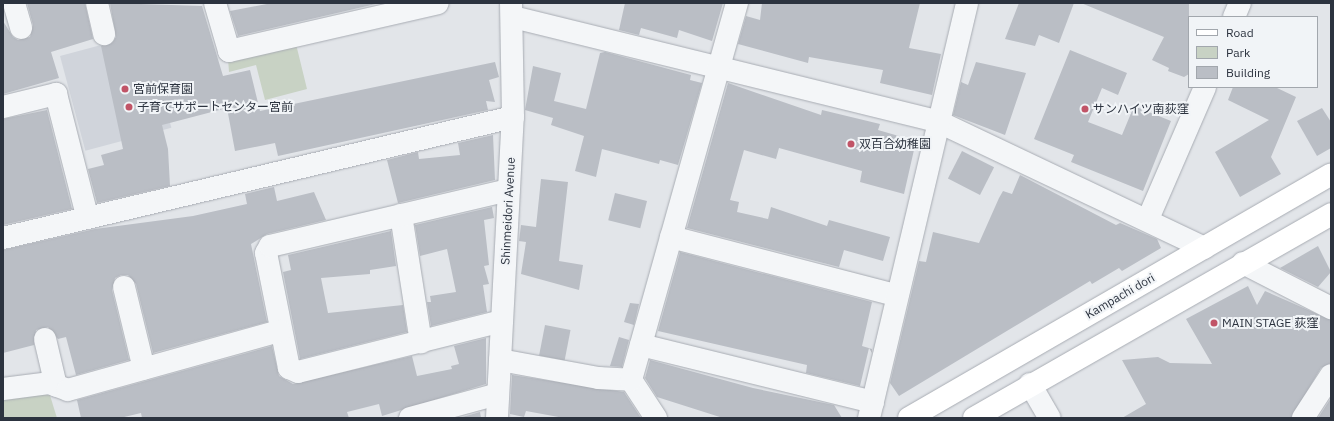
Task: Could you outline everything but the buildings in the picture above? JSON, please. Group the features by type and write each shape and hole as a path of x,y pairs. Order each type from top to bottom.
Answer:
{"main road":[{"name":"Kampachi dori","path":"909,418 1331,174"},
{"path":"974,418 1030,384 1331,214"}],"street":[{"path":"14,3 21,28"},
{"path":"97,3 104,34"},
{"path":"216,3 229,51 392,8 438,3"},
{"path":"653,417 631,380 737,3"},
{"path":"641,345 871,410 896,295 967,3"},
{"path":"1234,16 1240,3"},
{"path":"512,10 719,68 938,121 1148,219 1204,248"},
{"name":"Shinmeidori Avenue","path":"497,418 513,117 512,10"},
{"path":"1148,219 1205,88"},
{"path":"3,107 56,94 87,216"},
{"path":"3,238 87,216 513,117"},
{"path":"502,321 335,365 298,372 289,368 280,332 266,253 270,246 509,190"},
{"path":"401,215 421,342"},
{"path":"671,237 896,295"},
{"path":"1243,263 1331,308"},
{"path":"124,287 144,369"},
{"path":"3,389 49,383 68,390 280,332"},
{"path":"45,339 56,386"},
{"path":"500,360 598,378 631,380"},
{"path":"1303,418 1331,375"},
{"path":"1030,384 1050,418"},
{"path":"410,418 498,394"}],"shaded area":[{"path":"146,33 171,128 85,151 60,56"}],"green space":[{"path":"296,44 307,89 265,100 256,65 229,72 228,59"},
{"path":"48,389 57,418 3,418 3,400"}],"place":[{"name":"宮前保育園","path":"125,89"},
{"name":"子育てサポートセンター宮前","path":"129,107"},
{"name":"サンハイツ南荻窪","path":"1085,109"},
{"name":"双百合幼稚園","path":"851,144"},
{"name":"MAIN STAGE 荻窪","path":"1214,323"}]}
